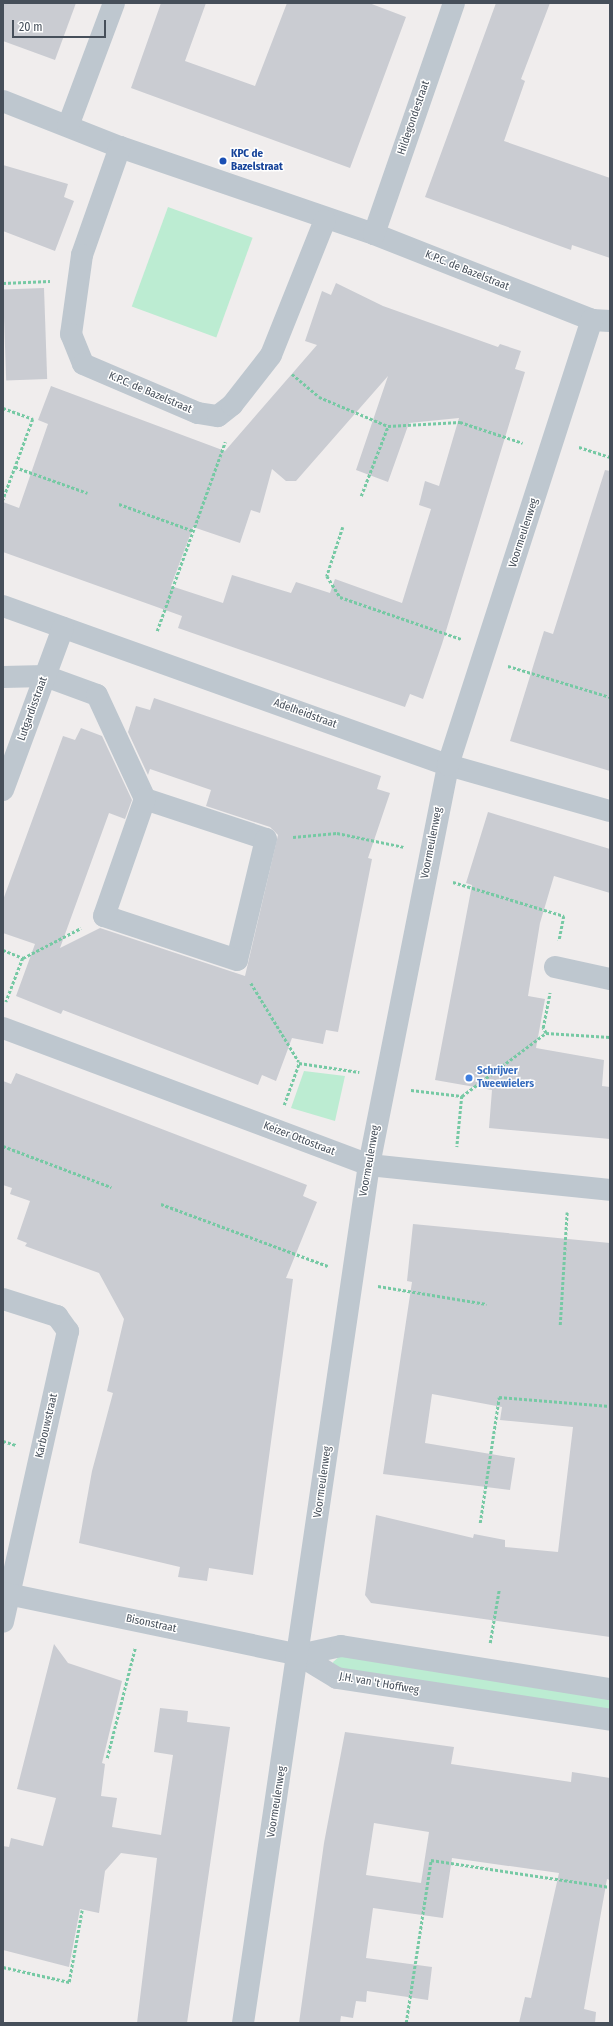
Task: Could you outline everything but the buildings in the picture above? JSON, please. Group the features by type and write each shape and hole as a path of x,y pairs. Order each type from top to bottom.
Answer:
{"street":[{"path":"68,126 114,3"},
{"name":"Hildegondestraat","path":"374,234 454,3"},
{"name":"K.P.C. de Bazelstraat","path":"3,101 120,147 325,220 374,234 601,320"},
{"name":"K.P.C. de Bazelstraat","path":"120,147 82,255 77,280 71,334 83,364 198,413 218,416"},
{"path":"218,416 232,404 271,355 325,220"},
{"name":"Voormeulenweg","path":"243,2023 299,1655 369,1165 448,765 552,445 601,320"},
{"name":"Adelheidstraat","path":"3,606 448,765 610,811"},
{"name":"Lutgardisstraat","path":"3,790 63,628"},
{"path":"3,677 45,676 97,695 145,799 104,916 237,960 266,839 145,799"},
{"path":"555,967 610,979"},
{"name":"Keizer Ottostraat","path":"3,1028 369,1165 610,1190"},
{"name":"Karbouwstraat","path":"3,1299 57,1316 68,1331 6,1594 3,1622"},
{"name":"Bisonstraat","path":"6,1594 299,1655"},
{"path":"299,1655 341,1646 610,1689"},
{"name":"J.H. van 't Hoffweg","path":"299,1655 337,1678 610,1720"}],"path":[{"path":"3,283 77,280"},
{"path":"271,355 319,398 388,426 460,422 552,445 610,457"},
{"path":"3,408 33,419 3,500"},
{"path":"147,658 225,445 218,416"},
{"path":"361,496 388,426"},
{"path":"15,467 88,493"},
{"path":"119,504 194,531"},
{"path":"343,527 327,576 340,597 484,653 610,697"},
{"path":"266,839 337,833 430,852"},
{"path":"426,874 564,916 543,1028 546,1033"},
{"path":"3,1010 23,958 104,916"},
{"path":"3,950 23,958"},
{"path":"237,960 299,1063 385,1082 462,1096 546,1033 610,1037"},
{"path":"275,1130 299,1063"},
{"path":"455,1174 462,1096"},
{"path":"3,1146 111,1187"},
{"path":"560,1325 568,1186"},
{"path":"161,1204 352,1278 487,1304"},
{"path":"480,1523 499,1397 610,1406"},
{"path":"486,1669 499,1590"},
{"path":"108,1758 141,1622"},
{"path":"406,2023 431,1860 610,1887"},
{"path":"3,1967 70,1982 82,1910"}],"green space":[{"path":"168,207 253,238 216,337 132,307"},
{"path":"304,1071 345,1076 335,1121 291,1108"},
{"path":"340,1656 610,1697 610,1713 334,1667 333,1662"}],"place":[{"name":"KPC de Bazelstraat","path":"223,161"},
{"name":"Schrijver Tweewielers","path":"469,1078"}]}
